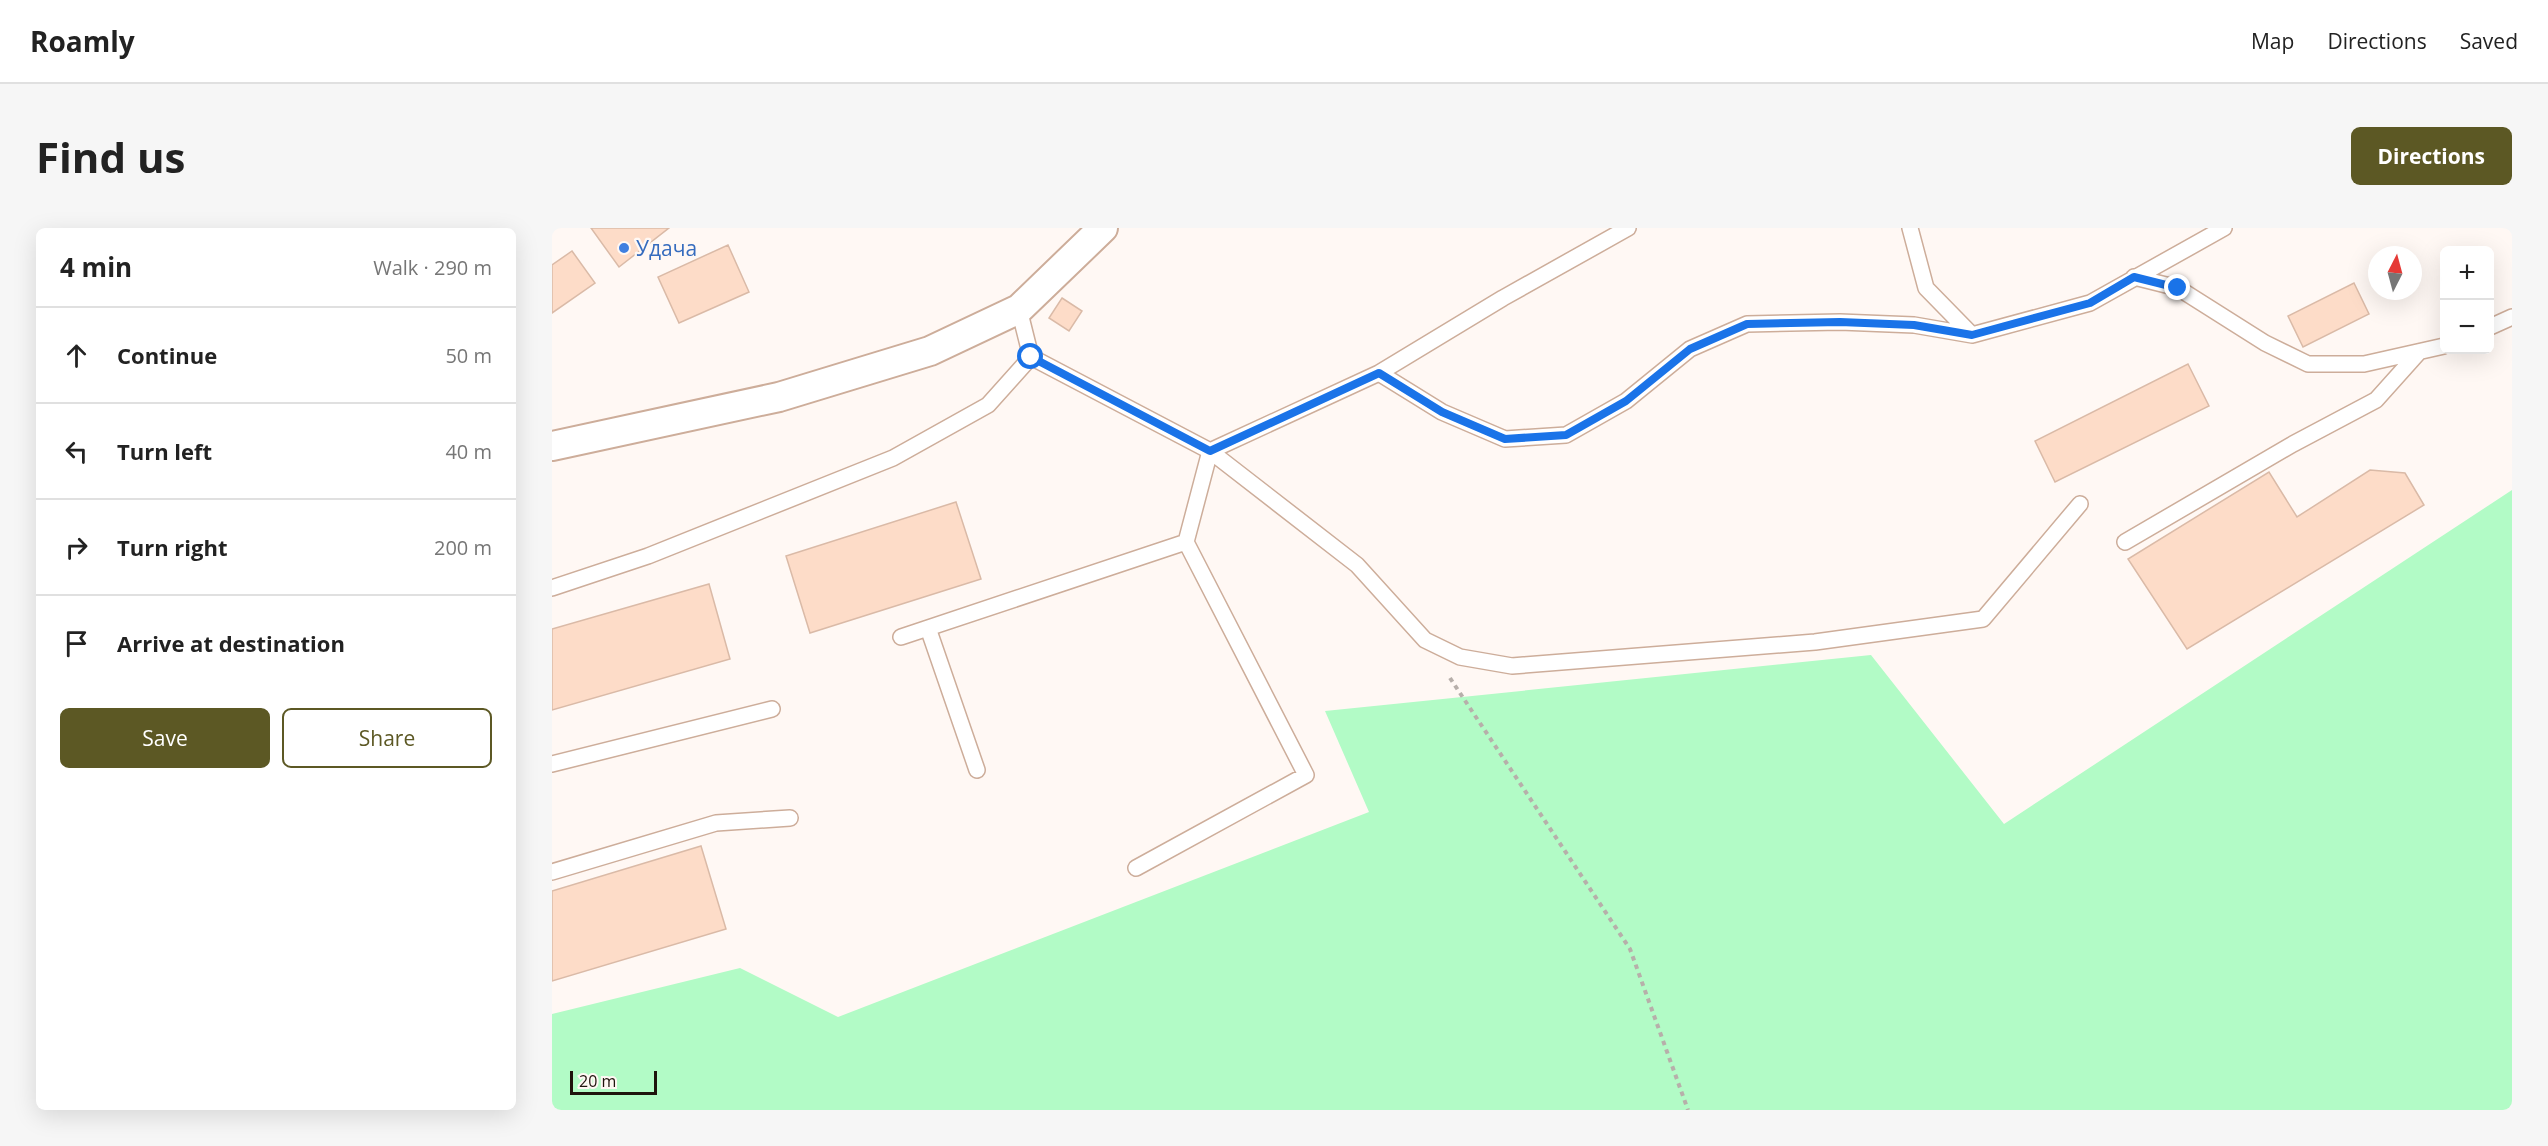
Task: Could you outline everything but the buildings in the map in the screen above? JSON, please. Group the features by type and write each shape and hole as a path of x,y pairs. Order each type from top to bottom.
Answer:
{"street":[{"path":"552,446 779,397 930,351 1019,309 1103,228"}],"lane":[{"path":"1210,451 1379,373 1503,298 1628,228"},
{"path":"1910,228 1926,288 1972,335"},
{"path":"1379,373 1442,412 1505,439 1566,435 1626,401 1690,349 1747,324 1840,322 1914,325 1972,335 2090,303 2224,228"},
{"path":"2134,277 2178,288 2265,344 2308,364 2364,364 2440,347"},
{"path":"1019,309 1031,357 1210,451 1357,565 1425,640 1460,657 1512,666 1815,642 1983,619 2080,504"},
{"path":"2494,325 2512,317"},
{"path":"2125,542 2293,444 2376,400 2419,352"},
{"path":"552,588 648,556 893,458 988,405 1031,357"},
{"path":"1136,868 1306,775 1186,542 1210,451"},
{"path":"901,637 1186,542"},
{"path":"928,628 977,770"},
{"path":"552,764 772,709"},
{"path":"552,872 716,823 790,818"}],"path":[{"path":"1425,640 1630,949 1688,1110"}],"green space":[{"path":"2512,490 2512,1110 552,1110 552,1014 740,968 838,1017 1369,812 1325,711 1871,655 2004,824"}],"place":[{"name":"Удача","path":"624,248"}],"route":[{"path":"1031,357 1210,451 1379,373 1442,412 1505,439 1566,435 1626,401 1690,349 1747,324 1840,322 1914,325 1972,335 2090,303 2134,277 2178,288"}]}
